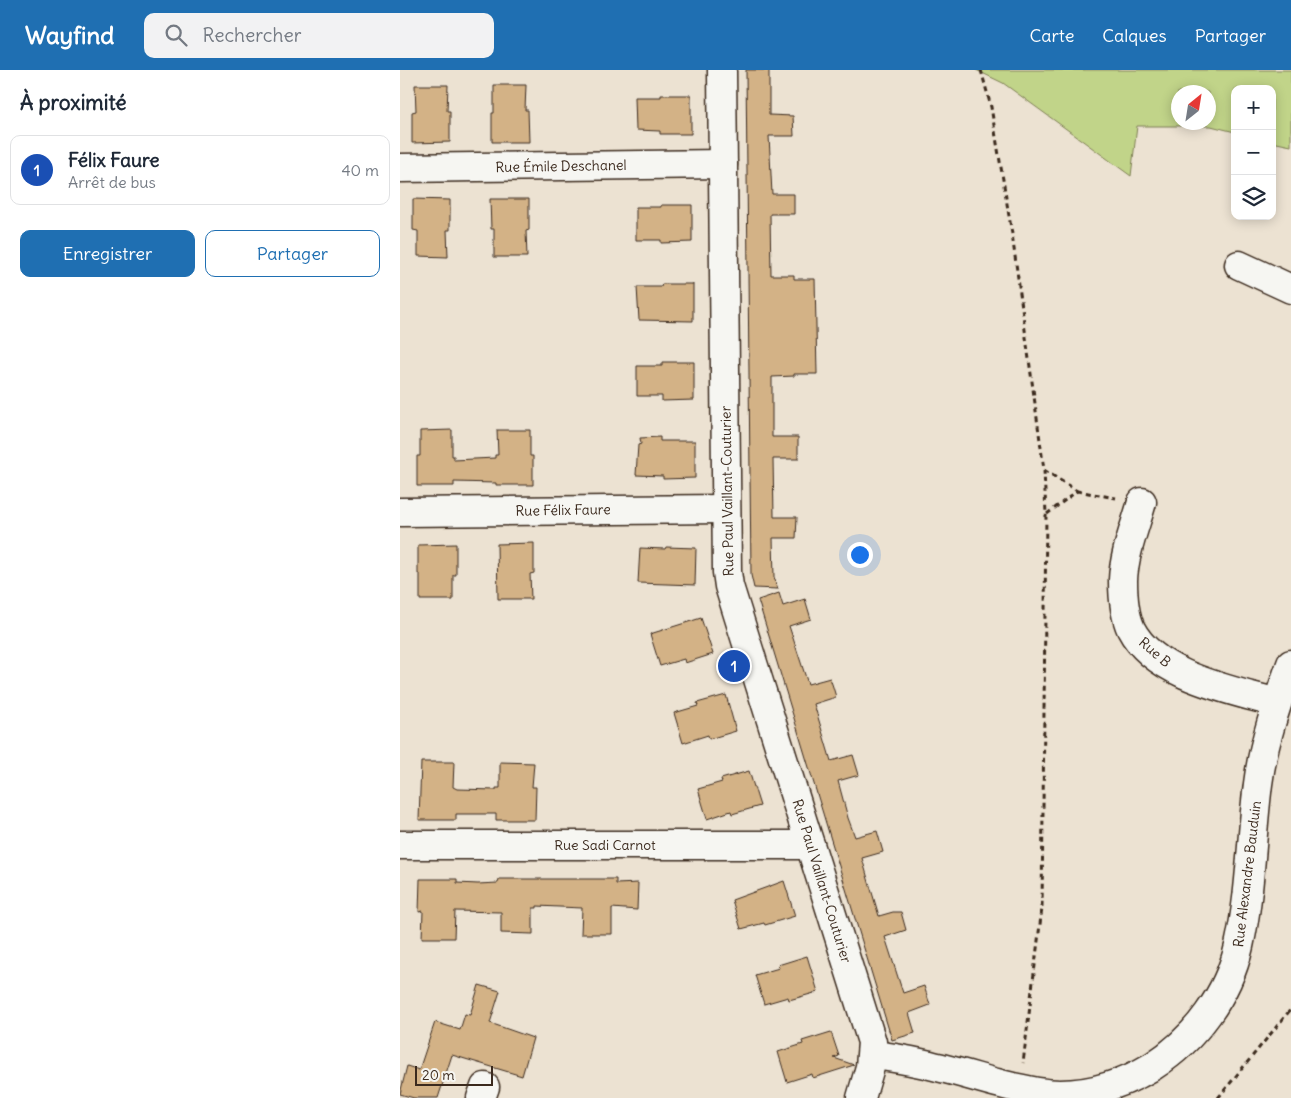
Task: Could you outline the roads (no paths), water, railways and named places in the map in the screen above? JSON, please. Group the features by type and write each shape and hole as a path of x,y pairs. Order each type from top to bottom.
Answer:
{"street":[{"name":"Rue Paul Vaillant-Couturier","path":"722,70 725,508 726,561 729,586 872,1042 872,1056 861,1098"},
{"name":"Rue Émile Deschanel","path":"400,168 723,164"},
{"path":"1239,265 1291,289"},
{"name":"Rue B","path":"1142,502 1125,562 1123,579 1126,613 1132,629 1141,642 1155,656 1184,674 1277,703"},
{"name":"Rue Félix Faure","path":"400,512 725,508"},
{"name":"Rue Alexandre Bauduin","path":"872,1056 899,1058 1020,1088 1060,1094 1095,1092 1132,1077 1163,1059 1189,1037 1205,1017 1225,984 1239,947 1245,911 1260,766 1277,703 1291,664"},
{"name":"Rue Sadi Carnot","path":"400,845 810,845"}],"place":[{"name":"Félix Faure","path":"734,666"}]}
